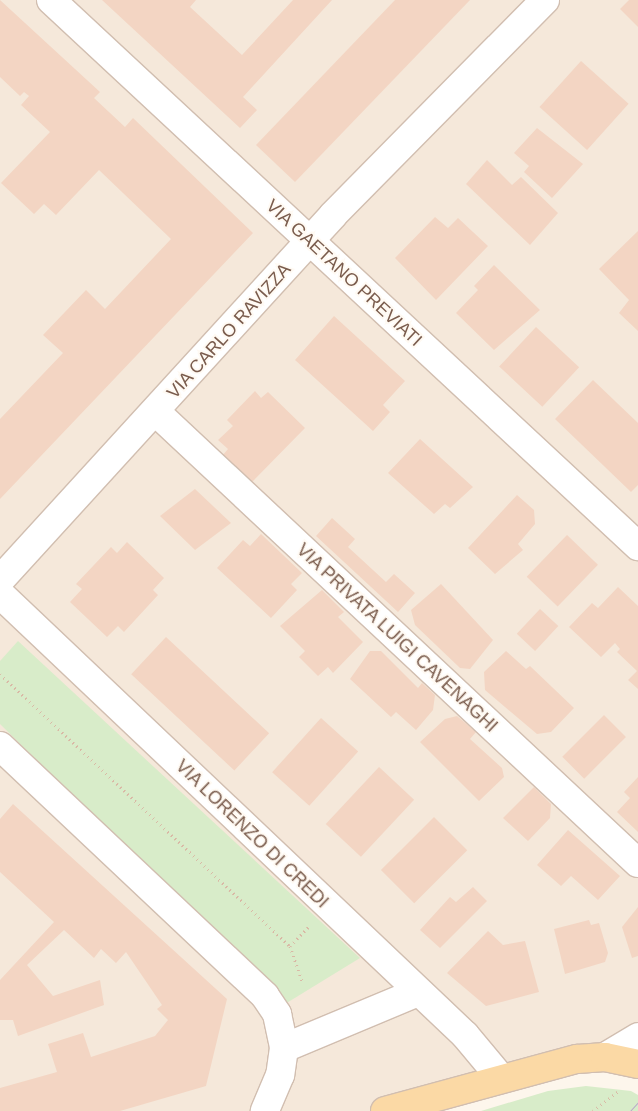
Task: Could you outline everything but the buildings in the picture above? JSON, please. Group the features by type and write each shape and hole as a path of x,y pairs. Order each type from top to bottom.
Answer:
{"main road":[{"path":"385,1111 501,1078 605,1057 632,1074"}],"street":[{"name":"VIA GAETANO PREVIATI","path":"52,0 638,546"},
{"name":"VIA CARLO RAVIZZA","path":"0,580 156,412 310,240 545,0"},
{"name":"VIA PRIVATA LUIGI CAVENAGHI","path":"156,412 638,863"},
{"name":"VIA LORENZO DI CREDI","path":"0,594 418,992 501,1078"},
{"path":"0,746 265,996 277,1014 284,1048 280,1075 265,1111"},
{"path":"284,1048 418,992"},
{"path":"605,1057 638,1037"}],"path":[{"path":"0,674 290,946 302,981"},
{"path":"290,946 316,918"},
{"path":"593,1111 632,1074"}],"shaded area":[{"path":"0,0 638,0 638,1059 502,1073 0,588"},
{"path":"0,598 496,1076 374,1111 0,1111"}],"green space":[{"path":"18,641 360,958 285,1004 0,724 0,661"},
{"path":"586,1086 631,1091 638,1095 638,1111 481,1111 548,1091"}],"tram line":[{"path":"630,1111 638,1102"}]}
